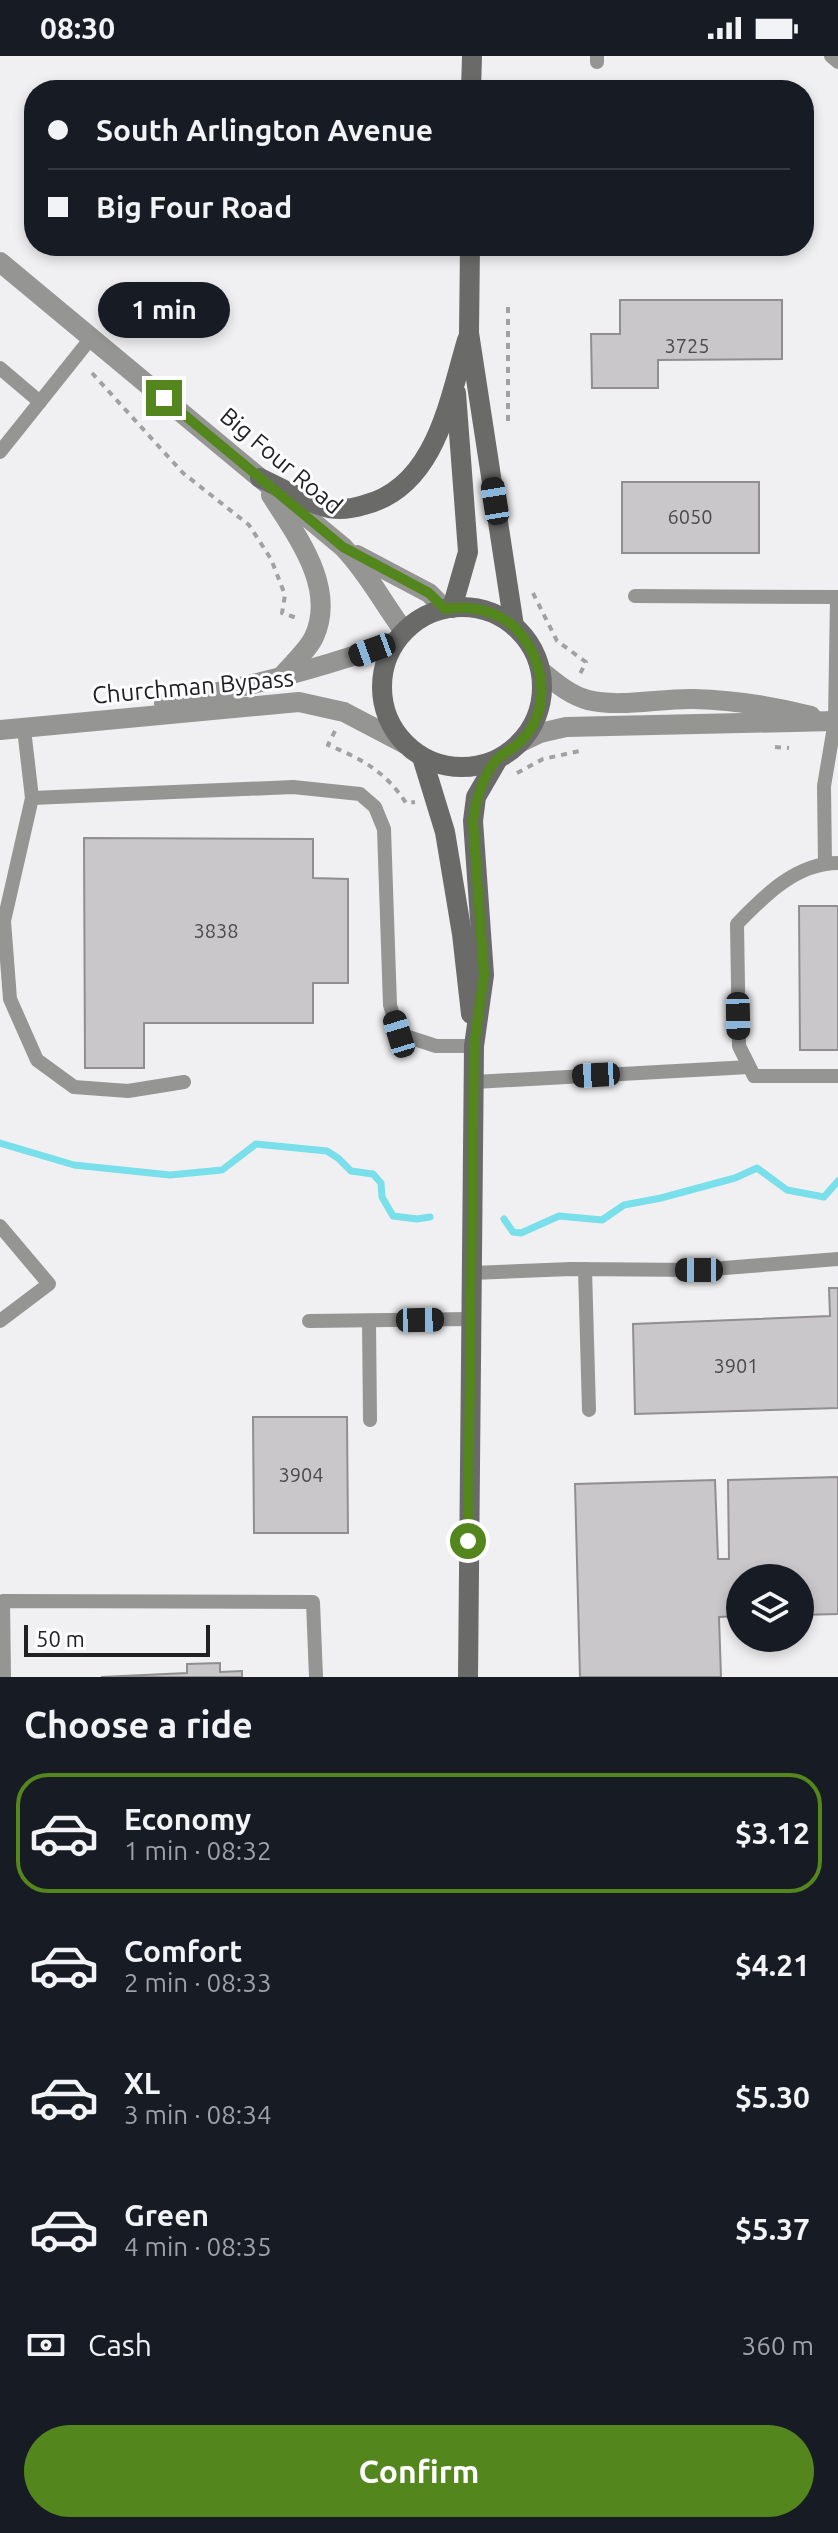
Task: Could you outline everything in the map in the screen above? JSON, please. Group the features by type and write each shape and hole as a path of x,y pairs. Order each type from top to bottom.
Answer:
{"main road":[{"path":"471,80 472,56"},
{"path":"470,256 469,333 514,626"},
{"path":"260,478 322,506 336,509 353,508 384,497 410,478 432,447 469,333"},
{"path":"449,608 468,552 455,381"},
{"path":"449,608 485,611 514,626 531,646 541,671 542,690 539,709 531,728 519,743 498,759 460,767 440,764 414,750 392,726 383,706 381,683 386,661 400,636 417,621 449,608"},
{"path":"414,750 445,832 462,934 474,1046 468,1677"},
{"path":"474,1046 484,975 473,821 476,797 498,759"}],"street":[{"name":"Big Four Road","path":"0,262 343,547 367,573 400,636"},
{"path":"260,478 310,559 320,601 320,617 314,638 283,675"},
{"name":"Big Four Road","path":"343,547 429,593 449,608"},
{"name":"Churchman Bypass","path":"24,729 236,690 349,659 400,636"},
{"path":"541,671 570,693 587,700 695,699 736,702 836,722"},
{"name":"Churchman Bypass","path":"0,730 299,702 344,712 414,750"},
{"path":"519,743 540,733 566,727 836,722"}],"lane":[{"path":"831,56 838,62"},
{"path":"0,452 91,338"},
{"path":"0,368 40,402"},
{"path":"635,596 837,597 836,722 824,786 832,863 775,886 737,924 739,1046 754,1076 838,1076"},
{"path":"24,729 32,798 4,921 10,999 37,1060 74,1087 128,1091 184,1082"},
{"path":"32,798 293,787 360,794 375,807 384,829 390,1005 399,1034 436,1046 474,1046"},
{"path":"474,1082 749,1067"},
{"path":"0,1226 49,1284 0,1321"},
{"path":"472,1273 585,1269 699,1270 838,1259"},
{"path":"585,1269 589,1410"},
{"path":"309,1321 471,1319"},
{"path":"369,1321 370,1420"},
{"path":"4,1677 3,1601 313,1602 316,1677"}],"path":[{"path":"508,307 508,427"},
{"path":"92,373 183,473 249,525 271,559 285,595 282,613 298,618"},
{"path":"530,586 557,641 586,662 579,676"},
{"path":"333,734 328,745 393,782 406,803 413,802"},
{"path":"773,747 789,748"},
{"path":"516,774 543,759 586,750"}],"building":[{"path":"620,300 782,300 782,359 658,360 658,388 592,388 591,334 620,334"},
{"path":"622,482 759,482 759,553 622,553"},
{"path":"84,838 313,839 313,878 348,879 348,983 313,983 313,1023 144,1023 144,1068 85,1068"},
{"path":"799,906 838,906 838,1050 800,1050"},
{"path":"829,1288 838,1288 838,1408 635,1414 633,1324 830,1316"},
{"path":"253,1417 347,1417 348,1533 254,1533"},
{"path":"838,1477 838,1614 814,1615 814,1564 726,1564 726,1617 719,1617 721,1677 580,1677 575,1484 715,1480 718,1559 729,1559 728,1480"},
{"path":"220,1663 220,1672 242,1671 242,1677 101,1677 187,1673 187,1664"}],"waterway":[{"path":"0,1143 74,1165 170,1175 222,1170 256,1144 327,1151 351,1171 373,1174 381,1183 382,1197 393,1216 430,1217"},
{"path":"504,1219 513,1232 521,1233 559,1216 602,1220 624,1205 735,1178 757,1168 787,1190 824,1197 838,1181"}],"route":[{"path":"164,398 343,547 429,593 445,609 469,607 500,617 514,626 531,646 541,671 539,709 531,728 519,743 498,759 476,797 473,821 484,975 474,1046 468,1541"}]}
